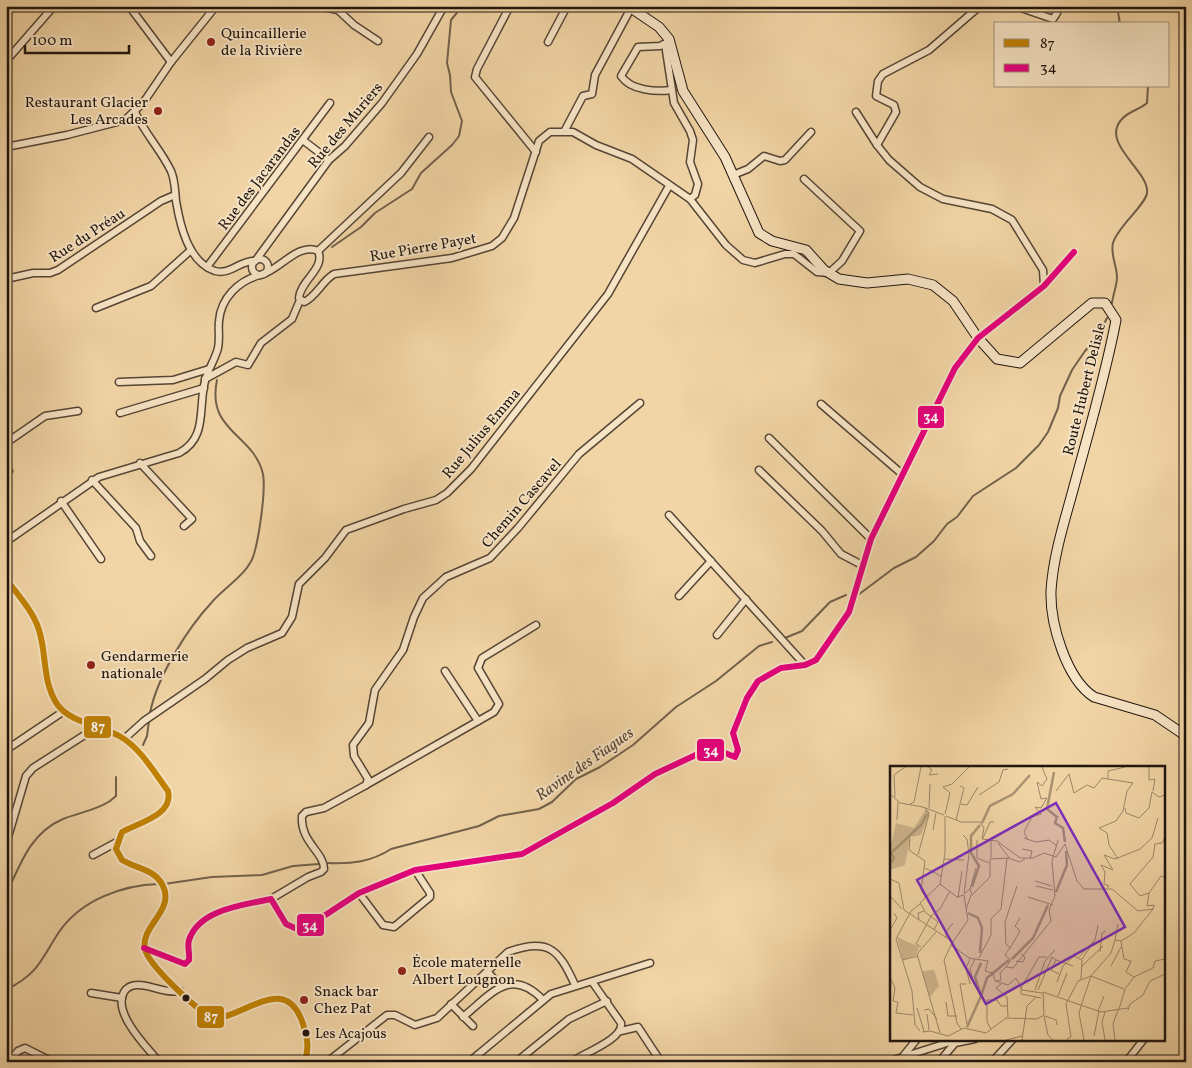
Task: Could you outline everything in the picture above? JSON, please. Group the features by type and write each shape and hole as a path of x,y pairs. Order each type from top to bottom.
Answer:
{"main road":[{"name":"Route Hubert Delisle","path":"629,7 659,27 667,42 684,91 725,157 759,233 772,241 806,250 824,270 839,278 868,283 908,279 933,285 954,301 978,338 997,359 1020,363 1092,303 1105,303 1116,320 1109,356 1060,538 1051,590 1053,623 1069,667 1088,693 1094,697 1155,715 1186,736"}],"street":[{"path":"6,61 54,6"},
{"path":"129,6 171,62"},
{"path":"6,148 125,120 135,112 171,62 216,6"},
{"path":"317,6 338,10 354,25 378,41"},
{"name":"Rue des Muriers","path":"260,259 329,160 345,146 382,102 417,54 444,6"},
{"path":"510,6 475,77 536,152"},
{"path":"548,42 567,6"},
{"path":"876,146 896,112 894,105 876,96 878,81 883,74 929,50 980,6"},
{"path":"1015,6 1053,19 1057,13 1054,6"},
{"path":"629,7 595,75 592,94 583,96 565,130 632,159 690,199 726,245 743,260 755,263 784,254 794,254 818,272 829,273 842,261 860,231 804,179"},
{"path":"672,90 658,92 646,89 629,83 621,76 638,47 667,42 674,103 693,140 690,162 698,184 695,195 690,199"},
{"name":"Rue des Jacarandas","path":"207,267 304,141 330,103"},
{"path":"135,112 144,132 172,172 175,195 185,236 191,250 207,267 221,272 260,259 281,262"},
{"path":"856,112 876,146 903,175 933,195 951,201 992,208 1012,220 1043,270 1044,286"},
{"name":"Rue Pierre Payet","path":"300,300 304,302 309,300 325,281 334,274 452,258 492,246 502,238 514,218 539,141 550,132 565,130"},
{"path":"733,175 748,169 764,156 780,161 785,160 811,132"},
{"path":"242,264 252,272 262,274 281,262 308,250 318,251 401,173 429,137"},
{"path":"304,141 329,160"},
{"name":"Rue Julius Emma","path":"124,739 144,721 205,679 228,660 247,648 282,633 289,627 299,584 325,558 346,530 404,508 436,500 447,493 471,469 608,294 670,186"},
{"name":"Rue du Préau","path":"6,279 33,273 50,273 58,270 161,201 175,195"},
{"path":"96,308 152,286 191,250"},
{"path":"205,379 236,362 248,365 261,343 292,319 300,300 302,288 320,261 318,251"},
{"path":"271,898 280,917 286,924 297,929 316,923 359,893 415,870 522,854 613,803 655,774 700,753 715,749 735,756 738,750 733,733 747,698 758,681 781,668 805,665 816,660 848,612 871,539 955,368 978,338 1044,286 1074,252"},
{"path":"7,541 92,480 107,473 179,453 190,446 199,429 205,379 218,347 219,321 223,305 231,292 252,272 260,259"},
{"path":"260,259 268,268 262,274"},
{"path":"119,382 173,380 209,369"},
{"path":"120,414 204,388"},
{"name":"Chemin Cascavel","path":"366,785 368,779 354,756 353,745 369,723 375,690 403,650 414,617 423,598 446,577 490,558 518,528 579,454 640,403"},
{"path":"821,404 902,474"},
{"path":"6,443 46,416 78,411"},
{"path":"769,438 871,539"},
{"path":"140,463 192,519 184,526"},
{"path":"6,466 9,471 6,473"},
{"path":"759,470 822,531 840,554 862,564"},
{"path":"92,480 136,528 140,541 151,556"},
{"path":"61,501 101,559"},
{"path":"670,515 805,665"},
{"path":"679,596 712,561"},
{"path":"6,579 32,614 39,629 46,678 58,705 64,711 124,739 143,756 168,791 170,798 161,813 122,832 117,842 116,849 122,860 157,876 164,887 166,899 163,909 148,933 144,948 157,968 180,991 214,1019 254,1003 275,999 288,1001 299,1011 306,1033 308,1046 304,1062"},
{"path":"717,635 746,599"},
{"path":"144,948 186,964 189,960 188,944 191,935 209,918 223,911 271,898 308,877 322,872 324,869 322,859 312,849 305,835 302,822 304,814 329,806 494,712 499,704 478,668 480,662 482,658 536,625"},
{"path":"445,670 478,721"},
{"path":"6,750 64,711"},
{"path":"6,844 26,776 33,768 97,727"},
{"path":"93,855 117,842"},
{"path":"359,893 383,925 394,927 430,897 430,893 415,870"},
{"path":"327,1062 383,1017 395,1015 410,1024 419,1026 437,1018 508,952 521,947 537,946 550,949 562,958 575,985"},
{"path":"470,1062 543,1000 575,985 593,983 650,963"},
{"path":"487,971 500,986"},
{"path":"463,1017 500,986 509,983 526,985 543,1000"},
{"path":"593,983 621,1023 621,1030"},
{"path":"159,1062 132,1028 123,1011 122,998 128,988 134,986 180,991"},
{"path":"91,993 122,998"},
{"path":"516,1062 569,1019 607,1001"},
{"path":"450,1004 473,1026"},
{"path":"571,1062 615,1037 621,1030 638,1027 661,1062"},
{"path":"903,1056 916,1040"},
{"path":"887,1062 952,1042 967,1040"},
{"path":"992,1062 1012,1040"},
{"path":"1126,1062 1143,1040"},
{"path":"939,1062 952,1042"},
{"path":"9,1062 22,1048 28,1049 53,1062"}],"waterway":[{"path":"332,247 361,227 375,213 412,189 421,173 452,145 459,136 462,121 451,92 447,63 451,20 460,9 460,6"},
{"name":"Ravine des Fiagues","path":"1117,6 1120,22"},
{"name":"Ravine des Fiagues","path":"1112,303 1117,277 1112,251 1113,243 1120,230 1142,204 1147,193 1146,184 1121,147 1117,138 1117,128 1125,116 1147,103 1148,88"},
{"name":"Ravine des Fiagues","path":"858,595 894,568 916,557 934,541 947,524 957,517 973,496 1016,468 1039,445 1048,432 1058,408 1060,396 1072,370 1097,338 1107,318"},
{"path":"150,713 159,684 183,639 217,596 236,580 247,567 254,554 258,537 263,502 263,474 258,461 232,432 218,411 215,397 217,380"},
{"name":"Ravine des Fiagues","path":"785,638 802,631 830,602 846,595"},
{"name":"Ravine des Fiagues","path":"328,863 345,863 369,859 391,849 479,826 499,816 539,809 552,802 576,779 600,767 633,745 676,707 716,681 759,646 772,642"},
{"path":"143,745 147,736 149,721"},
{"path":"6,895 21,861 34,841 52,825 63,819 110,801 116,796 116,777"},
{"name":"Ravine des Fiagues","path":"164,884 212,877 262,875 293,866 319,864"},
{"name":"Ravine des Fiagues","path":"6,990 26,978 38,966 59,932 79,911 103,896 117,891 131,887 159,884"}],"transit line":[{"name":"34","path":"144,948 185,964 189,960 189,940 194,930 202,921 236,906 271,899 286,924 297,929 307,927 359,893 415,870 522,854 613,803 655,774 700,753 715,749 735,757 738,750 733,733 747,698 758,681 781,668 805,665 816,660 849,612 871,539 955,368 978,338 1044,286 1074,252"},
{"name":"87","path":"6,579 25,603 39,630 49,686 57,704 70,716 113,733 128,742 147,761 168,791 166,806 153,817 122,832 116,849 122,860 155,876 163,886 165,903 147,933 145,941 145,949 148,956 175,987 197,1007 214,1019 264,1001 276,999 286,1001 296,1009 303,1024 307,1038 304,1062"}],"place":[{"name":"Quincaillerie de la Rivière","path":"211,42"},
{"name":"Restaurant Glacier Les Arcades","path":"158,111"},
{"name":"Gendarmerie nationale","path":"91,665"},
{"name":"École maternelle Albert Lougnon","path":"402,971"},
{"name":"Snack bar Chez Pat","path":"304,1000"},
{"name":"Les Acajous","path":"306,1033"}]}
